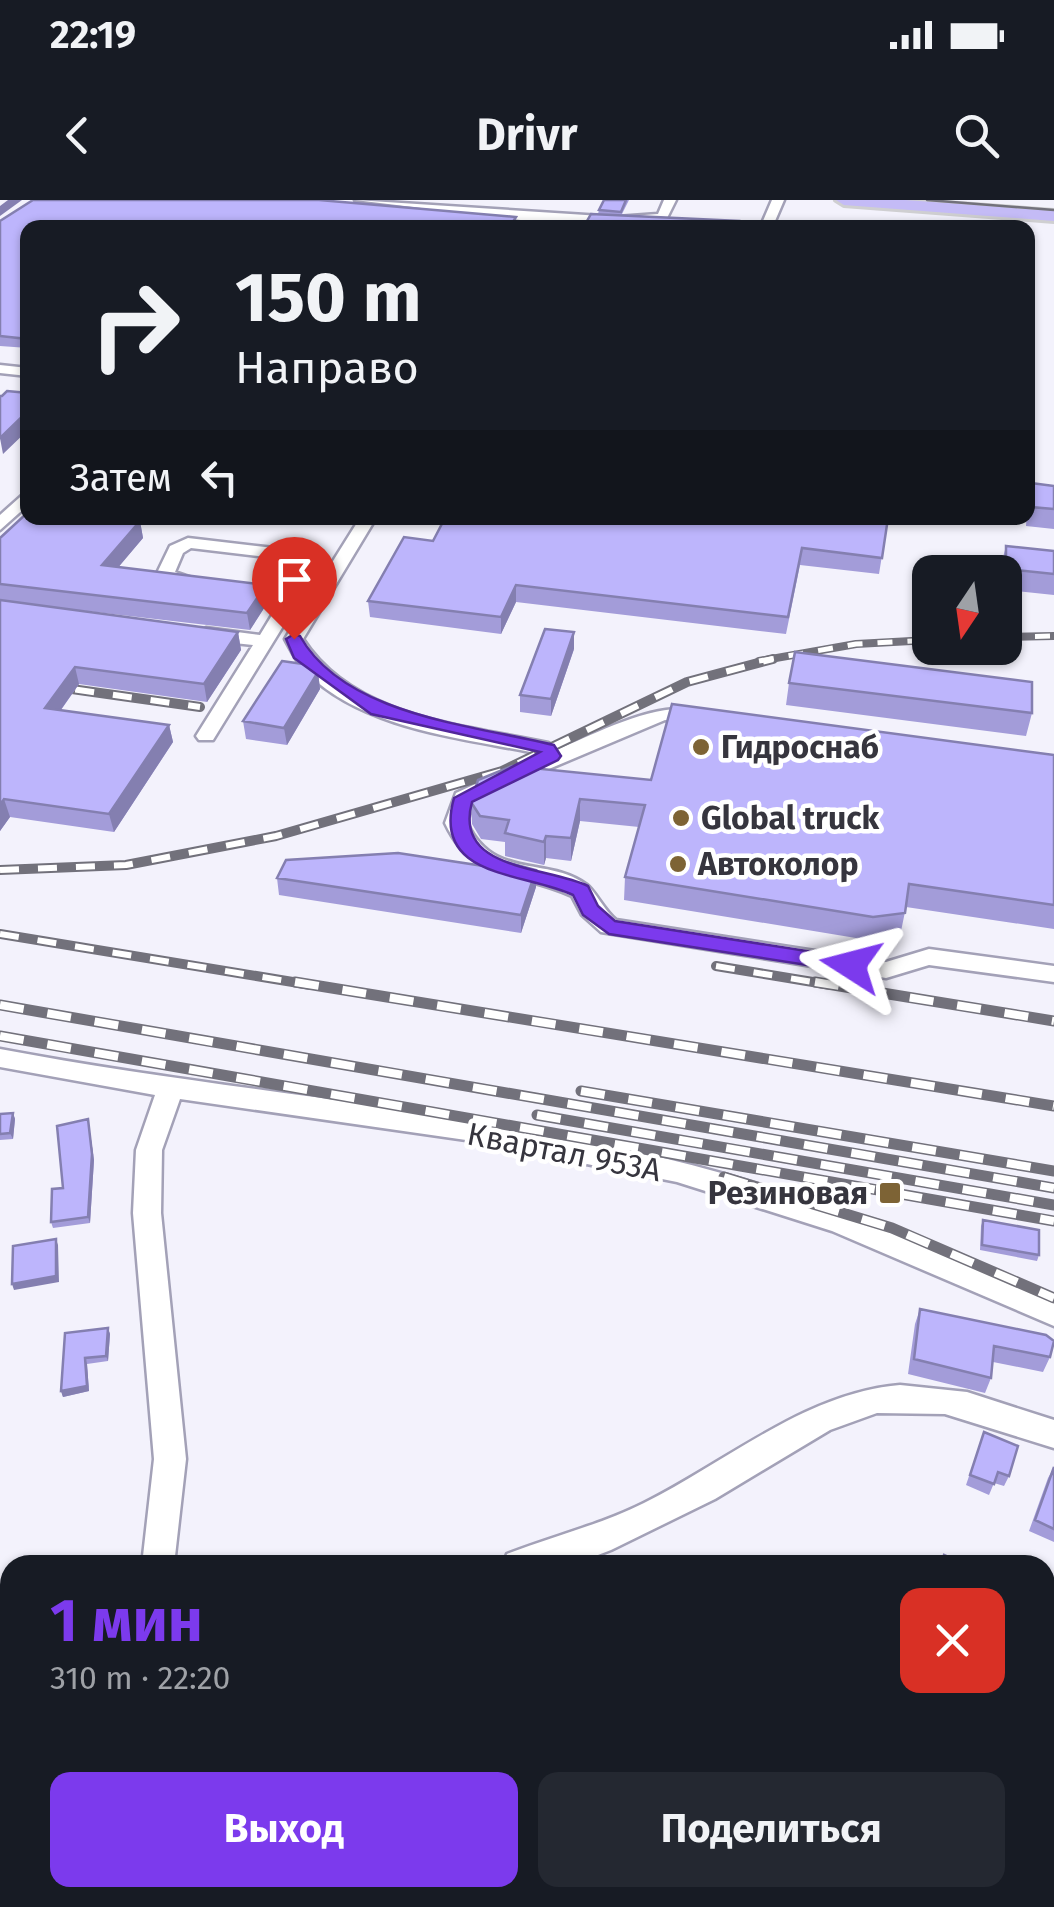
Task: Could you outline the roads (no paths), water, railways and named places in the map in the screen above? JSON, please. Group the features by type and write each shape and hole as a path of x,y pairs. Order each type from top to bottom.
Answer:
{"main road":[{"path":"844,200 1054,216"}],"street":[{"path":"361,200 511,220"},
{"path":"628,220 662,217 670,200"},
{"path":"0,525 20,504"},
{"path":"364,525 294,639 300,654 337,685 378,710 548,748 552,756"},
{"path":"274,553 188,543 176,550 166,573 174,580 296,591 328,581"},
{"path":"206,736 296,591"},
{"path":"190,632 265,641"},
{"path":"722,722 663,714 552,756 463,798 456,823 464,840 496,868 564,883 581,891 590,910 609,927 886,970 930,957 1054,974"},
{"name":"Квартал 953А","path":"0,1058 170,1090 620,1158 856,1227 954,1265 1054,1314"},
{"path":"159,1555 170,1459 148,1213 149,1150 170,1090"},
{"path":"560,1555 650,1514 818,1423 872,1400 914,1397 959,1402 1054,1434"}],"tram line":[{"path":"927,200 1054,210"}],"railway":[{"path":"1022,637 1054,636"},
{"path":"759,661 856,644 912,641"},
{"path":"0,870 126,865 276,836 502,771 687,682 773,659"},
{"path":"0,679 200,707"},
{"path":"0,934 311,985"},
{"path":"716,966 831,985"},
{"path":"295,982 1054,1106"},
{"path":"815,982 1054,1021"},
{"path":"0,1005 1054,1188"},
{"path":"0,1036 1054,1221"},
{"path":"581,1091 1054,1171"},
{"path":"537,1115 1054,1205"},
{"path":"724,1177 892,1228 1054,1298"}],"place":[{"name":"Гидроснаб","path":"701,747"},
{"name":"Global truck","path":"681,818"},
{"name":"Автоколор","path":"678,864"},
{"name":"Резиновая","path":"890,1193"}]}
